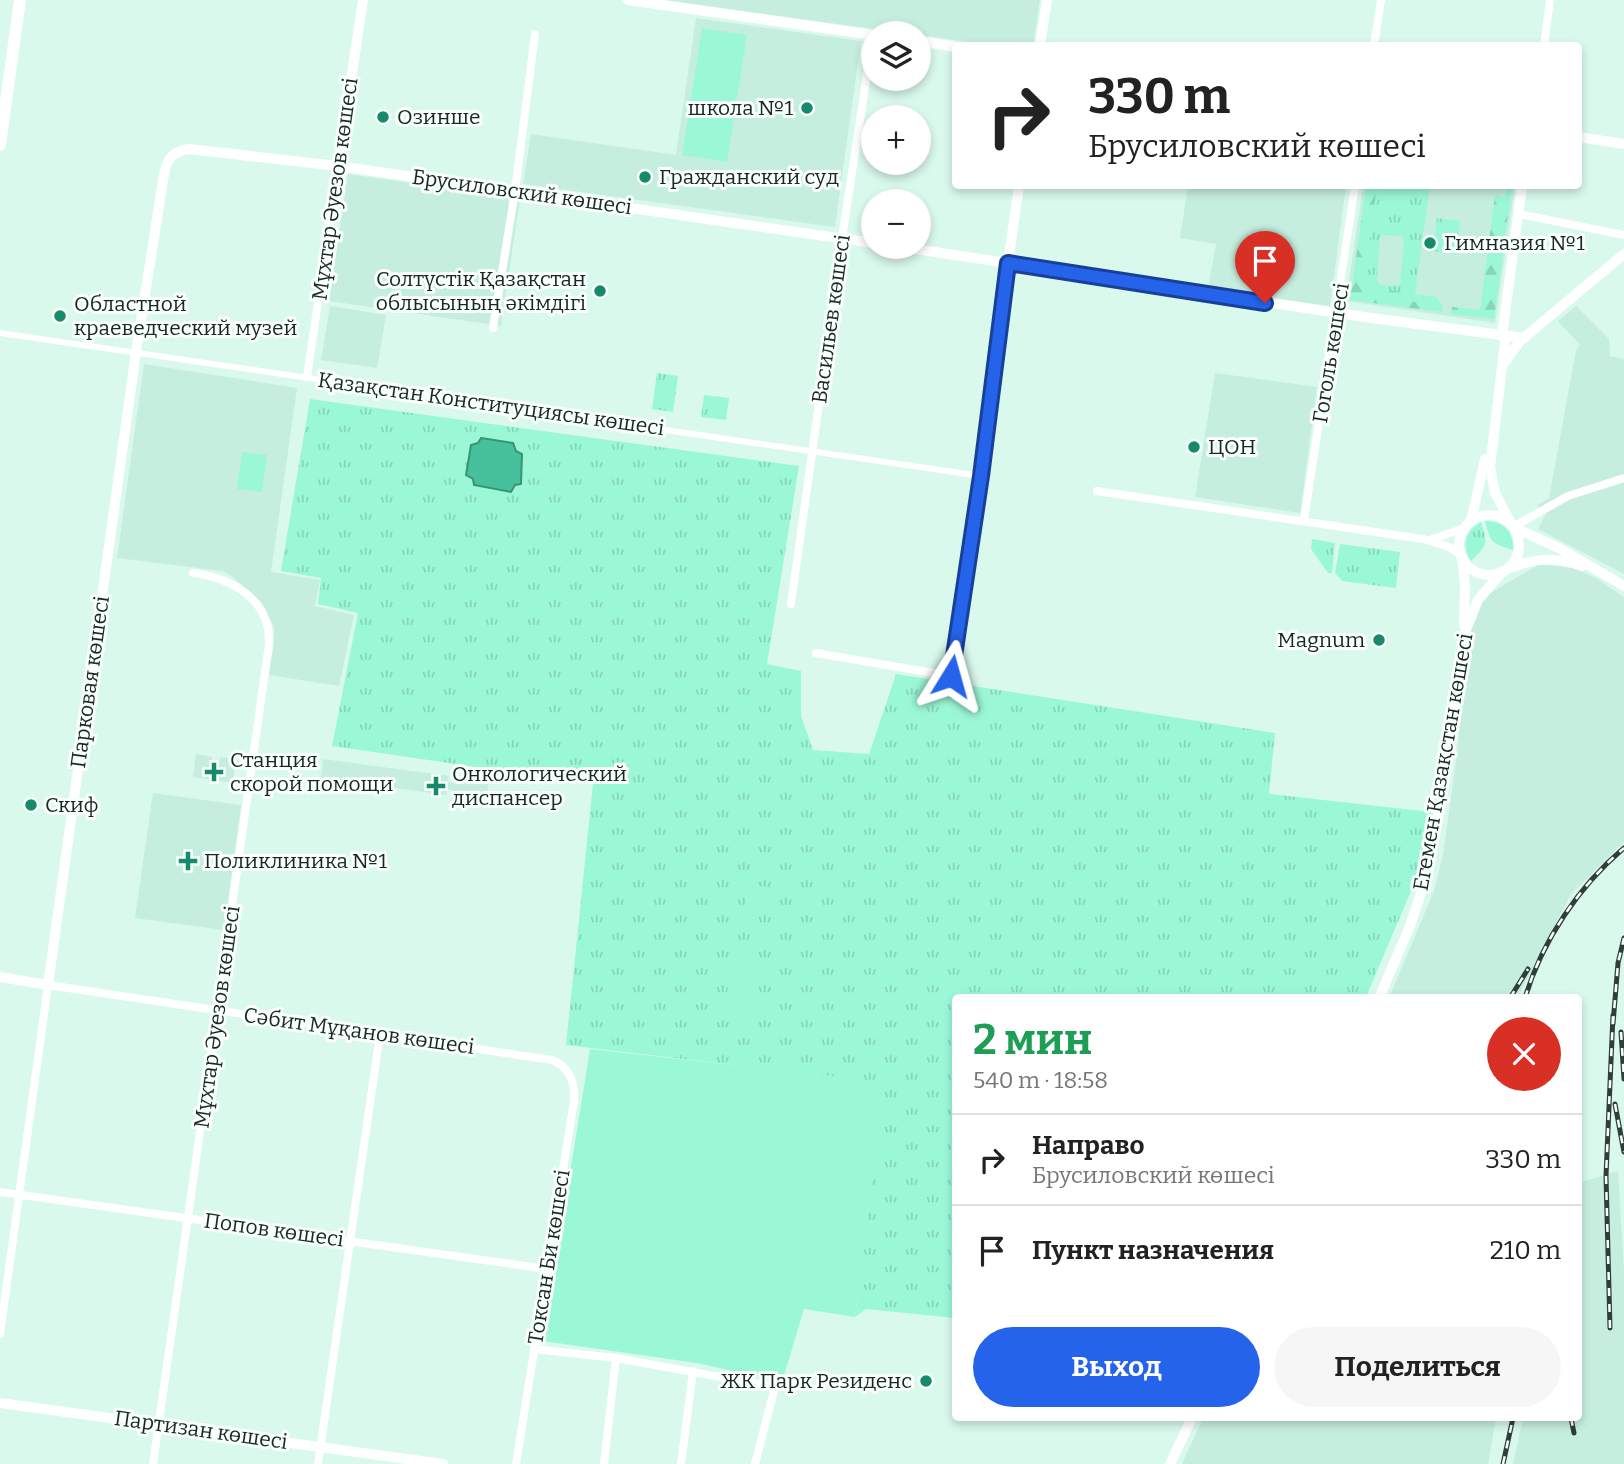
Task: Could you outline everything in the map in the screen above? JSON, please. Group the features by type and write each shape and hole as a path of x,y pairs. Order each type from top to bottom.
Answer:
{"main road":[{"path":"0,145 20,0"},
{"path":"628,0 861,33"},
{"path":"1041,42 1047,0"},
{"path":"931,43 952,46"},
{"path":"1582,138 1624,144"},
{"path":"1019,189 1008,263 1502,335"},
{"path":"1500,385 1506,360 1516,345 1624,254"},
{"path":"1502,335 1505,342 1490,470 1495,493 1518,538 1519,550 1512,564 1504,571"},
{"path":"1502,335 1482,475 1468,525 1460,542 1462,556 1466,564 1479,573 1491,575 1530,561 1551,559 1608,575"},
{"path":"1468,525 1481,516 1503,518 1512,526 1559,548 1624,586"},
{"name":"Егемен Қазақстан көшесі","path":"1381,994 1410,926 1428,872 1442,797 1464,635 1462,556"},
{"name":"Егемен Қазақстан көшесі","path":"1464,635 1478,600 1504,571"},
{"name":"Партизан көшесі","path":"0,1403 443,1464"},
{"path":"1170,1464 1191,1421"}],"street":[{"name":"Мұхтар Әуезов көшесі","path":"307,377 363,0"},
{"path":"1375,42 1381,0"},
{"path":"1545,42 1550,0"},
{"path":"493,328 515,191 535,34"},
{"name":"Васильев көшесі","path":"791,604 864,91"},
{"name":"Брусиловский көшесі","path":"171,156 190,149 338,166 861,241"},
{"name":"Парковая көшесі","path":"0,1334 136,352 164,174 171,156"},
{"name":"Гоголь көшесі","path":"1304,520 1355,189"},
{"path":"1522,189 1502,335 1523,338"},
{"path":"1519,214 1624,234"},
{"path":"816,653 951,676 981,476 1008,263 931,251"},
{"path":"1505,315 1510,329 1523,338"},
{"name":"Қазақстан Конституциясы көшесі","path":"0,333 981,476"},
{"path":"1512,526 1568,496 1624,478"},
{"path":"1097,491 1430,540 1452,548 1462,556"},
{"path":"1430,540 1468,525"},
{"name":"Мұхтар Әуезов көшесі","path":"153,1464 270,636 265,615 247,594 222,578 193,573"},
{"name":"Сәбит Мұқанов көшесі","path":"0,977 552,1060"},
{"path":"318,1464 380,1034"},
{"name":"Токсан Би көшесі","path":"516,1464 574,1093 568,1072 552,1060"},
{"name":"Попов көшесі","path":"0,1192 547,1269"},
{"path":"534,1349 617,1358 775,1387 755,1464"},
{"path":"604,1464 617,1358"},
{"path":"681,1464 693,1371"}],"shaded area":[{"path":"665,0 1040,0 1034,42 969,42 931,37 931,21 861,21 861,27"},
{"path":"696,18 861,41 835,227 523,184 531,134 676,155"},
{"path":"348,174 520,199 501,326 329,301"},
{"path":"1188,189 1346,189 1330,306 1208,288 1216,244 1180,238"},
{"name":"Гимназия №1","path":"1363,189 1515,189 1495,323 1346,301"},
{"path":"330,306 386,315 377,368 321,360"},
{"path":"1576,306 1609,339 1610,356 1624,359 1624,574 1538,529 1546,513 1537,505 1549,498 1576,350 1580,345 1558,321"},
{"path":"144,364 297,388 271,572 320,580 315,606 354,615 339,686 269,675 274,627 262,603 223,571 117,558"},
{"path":"1215,373 1317,387 1300,513 1195,497"},
{"path":"481,438 513,443 516,451 522,454 521,484 515,485 511,492 474,485 473,479 466,475 471,445 478,443"},
{"path":"1540,564 1574,568 1596,578 1624,597 1624,842 1571,894 1520,994 1391,994 1434,891 1443,855 1457,753 1468,638 1480,606 1490,593"},
{"name":"Станция скорой помощи","path":"196,754 212,757 211,766 218,767 220,757 236,759 233,783 193,777"},
{"name":"Онкологический диспансер","path":"323,759 449,776 448,782 453,783 454,776 489,781 485,808 451,804 452,790 447,790 446,795 321,778"},
{"name":"Поликлиника №1","path":"153,793 241,805 224,930 135,918"},
{"path":"1618,1171 1624,1271 1624,1464 1513,1464 1522,1421 1582,1421 1582,1182"},
{"path":"1202,1421 1495,1421 1488,1464 1182,1464"}],"green space":[{"path":"702,28 747,35 727,162 682,155"},
{"path":"1366,189 1377,189 1363,287 1409,293 1408,301 1443,306 1442,312 1350,300"},
{"path":"1377,189 1430,189 1415,294 1436,297 1443,306 1408,301 1409,294 1363,287","holes":["1383,235 1401,236 1404,240 1400,284 1381,285 1377,281 1380,238"]},
{"path":"1506,189 1512,189 1494,319 1451,314 1452,307 1480,310 1495,195 1505,197"},
{"path":"1437,218 1460,221 1456,254 1433,251"},
{"path":"657,373 678,376 673,412 652,409"},
{"path":"704,395 729,398 726,420 701,417"},
{"path":"310,399 799,466 767,664 801,671 801,716 813,750 869,754 896,674 1275,733 1269,794 1431,812 1417,877 1367,994 952,994 952,1318 866,1309 855,1317 884,1083 566,1045 593,784 332,746 358,613 318,604 321,578 281,571"},
{"path":"242,452 267,455 262,492 237,489"},
{"path":"1485,521 1498,523 1510,533 1513,550 1493,541"},
{"path":"1481,522 1485,544 1471,561 1466,550 1466,539 1471,530"},
{"path":"1312,539 1335,543 1332,573 1328,573 1311,549"},
{"path":"1340,544 1400,552 1396,588 1342,581 1335,573"},
{"path":"748,885 779,888 777,912 746,910"},
{"path":"734,963 759,967 748,1018 722,1012"},
{"path":"590,1049 885,1082 855,1317 804,1309 782,1382 697,1363 543,1341"}],"railway":[{"path":"1526,994 1541,956 1564,916 1592,879 1624,848"},
{"path":"1613,1024 1618,963 1624,938"},
{"path":"1512,994 1528,969"},
{"path":"1610,1328 1606,1176 1613,1015"},
{"path":"1621,1032 1624,1079"},
{"path":"1615,1104 1624,1152"},
{"path":"1503,1464 1512,1421"},
{"path":"1572,1421 1574,1433"}],"place":[{"name":"школа №1","path":"807,108"},
{"name":"Озинше","path":"383,117"},
{"name":"Гражданский суд","path":"645,177"},
{"name":"Гимназия №1","path":"1430,243"},
{"name":"Солтүстік Қазақстан облысының әкімдігі","path":"600,291"},
{"name":"Областной краеведческий музей","path":"60,316"},
{"name":"ЦОН","path":"1194,447"},
{"name":"Magnum","path":"1379,640"},
{"name":"Станция скорой помощи","path":"214,772"},
{"name":"Онкологический диспансер","path":"436,786"},
{"name":"Скиф","path":"31,805"},
{"name":"Поликлиника №1","path":"188,861"},
{"name":"ЖК Парк Резиденс","path":"926,1381"}],"route":[{"path":"951,676 981,476 1008,263 1265,303"}]}
